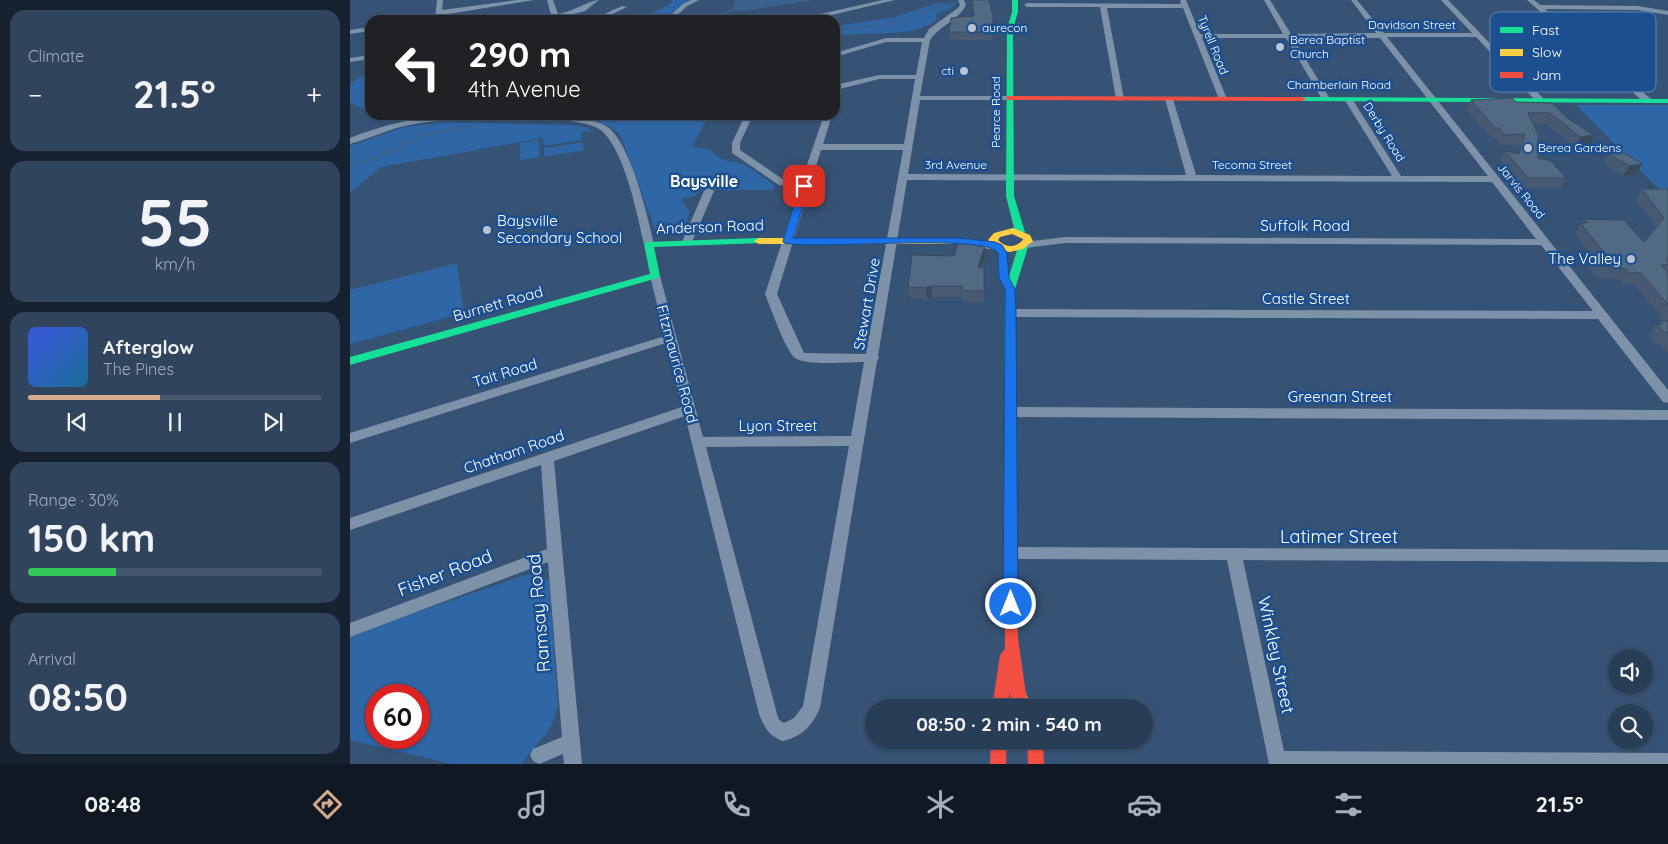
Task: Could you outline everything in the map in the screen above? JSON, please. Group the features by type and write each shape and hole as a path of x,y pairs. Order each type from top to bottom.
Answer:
{"main road":[{"name":"Pearce Road","path":"1005,0 1006,20 1010,29"},
{"name":"Pearce Road","path":"1010,289 1016,276 1023,240 1016,224 1015,206 1010,196 1010,29 1015,12 1015,0"},
{"name":"Chamberlain Road","path":"1010,98 1668,101"},
{"name":"Pearce Road","path":"1001,699 1011,638 1011,313 1010,289 1004,278 1004,263 998,240 1004,222 1004,206 1010,196"},
{"path":"1008,231 1023,240 1011,250 998,240 1008,231"},
{"name":"Anderson Road","path":"649,244 687,242 998,240"},
{"name":"Fitzmaurice Road","path":"649,244 655,276"},
{"name":"Burnett Road","path":"350,361 655,276"},
{"name":"Pearce Road","path":"1011,638 1021,699"},
{"path":"998,764 999,749"},
{"path":"1035,749 1036,764"}],"street":[{"path":"438,15 440,0"},
{"path":"453,15 531,0"},
{"path":"550,0 555,15"},
{"path":"564,15 586,7 596,0"},
{"path":"674,15 685,5 696,0"},
{"path":"825,15 892,0"},
{"path":"840,53 886,40 926,40 932,32 962,9 961,0"},
{"path":"1267,0 1326,99"},
{"name":"Jarvis Road","path":"1354,0 1668,399"},
{"path":"1444,0 1490,48"},
{"path":"1530,0 1544,12"},
{"path":"1027,5 1184,3"},
{"name":"Tyrell Road","path":"1184,3 1222,99"},
{"path":"1103,5 1120,99"},
{"path":"606,15 624,7"},
{"path":"1538,7 1638,8 1668,14"},
{"path":"350,32 365,30"},
{"name":"Davidson Street","path":"1197,36 1478,35"},
{"name":"Stewart Drive","path":"824,628 873,358 926,40"},
{"path":"350,60 365,58"},
{"path":"840,88 879,77 919,77"},
{"path":"1532,92 1540,100"},
{"path":"1637,92 1648,101"},
{"path":"915,98 1010,98"},
{"path":"1169,99 1192,178"},
{"name":"Derby Road","path":"1348,99 1398,178"},
{"name":"Fitzmaurice Road","path":"350,141 404,123 421,120"},
{"name":"Fitzmaurice Road","path":"571,120 602,126 615,143 643,214 649,244"},
{"path":"747,120 736,143 735,151 782,183 804,186"},
{"path":"826,120 771,294 797,353 809,358 873,358"},
{"path":"817,146 907,147"},
{"name":"3rd Avenue","path":"902,177 1010,177"},
{"name":"Tecoma Street","path":"1010,177 1495,178"},
{"path":"687,242 709,191"},
{"name":"Suffolk Road","path":"1023,240 1545,242"},
{"name":"Fitzmaurice Road","path":"655,276 768,714 773,726 782,732 792,731 801,726 810,708 824,628"},
{"name":"Castle Street","path":"1011,313 1602,315"},
{"name":"Tait Road","path":"350,438 670,338"},
{"name":"Chatham Road","path":"350,524 689,410"},
{"name":"Greenan Street","path":"1011,412 1668,415"},
{"name":"Lyon Street","path":"698,442 858,442"},
{"name":"Ramsay Road","path":"547,458 573,764"},
{"name":"Fisher Road","path":"350,630 554,553"},
{"name":"Latimer Street","path":"1011,553 1668,556"},
{"name":"Winkley Street","path":"1234,555 1278,762"},
{"path":"539,755 571,742"},
{"path":"1278,762 1668,762"}],"shaded area":[{"path":"673,0 689,0 669,15 648,15 667,6"},
{"path":"735,0 813,0 744,11 733,10"},
{"path":"937,3 956,4 935,16 938,19 927,26 915,30 840,35 840,25 891,18"},
{"path":"365,75 365,110 350,103 350,84"},
{"path":"1576,105 1668,105 1668,198"},
{"path":"594,120 706,120 692,146 712,151 721,159 746,165 774,185 774,190 701,190 694,196 681,199 690,212 684,228 675,233 661,234 655,229 620,134"},
{"path":"449,122 568,125 586,127 593,132 581,131 582,140 544,146 543,138 381,167 350,193 350,146 404,127"},
{"path":"539,140 540,157 520,160 520,143"},
{"path":"583,142 584,150 544,157 544,148"},
{"path":"457,263 464,313 350,344 350,290"},
{"path":"528,574 536,575 549,581 558,704 549,730 522,764 452,764 388,749 430,749 430,684 365,684 365,744 350,740 350,635"}],"building":[{"path":"972,0 989,0 993,16 993,32 949,32 951,18 974,16"},
{"path":"1512,98 1516,102 1552,103 1567,118 1594,135 1580,137 1550,113 1528,113 1538,134 1538,158 1551,161 1566,178 1528,178 1505,151 1519,154 1525,134 1504,135 1499,128 1495,128 1471,100"},
{"path":"1621,151 1642,164 1629,166 1609,154"},
{"name":"The Valley","path":"1642,189 1668,189 1668,259 1666,259 1668,265 1661,265 1668,273 1668,305 1641,273 1630,273 1626,269 1602,266 1594,256 1607,256 1580,223 1587,223 1583,219 1624,220 1644,242 1664,218"},
{"path":"959,240 981,243 980,246 985,246 978,268 984,267 984,291 962,291 962,286 908,287 912,255 954,256"},
{"path":"1660,321 1668,321 1668,334 1656,324 1662,324"}],"waterway":[{"path":"840,29 881,26 956,2"},
{"path":"720,15 733,10"},
{"path":"350,166 377,157 419,136 471,126"}],"traffic: fast":[{"path":"1015,0 1015,12 1010,29 1010,196 1020,232"},
{"path":"1302,99 1668,101"},
{"path":"350,361 655,276 649,244 759,241"},
{"path":"1010,373 1010,289 1023,247"}],"traffic: slow":[{"path":"1013,231 1027,237 1028,241 1024,245 1010,250 1001,247 993,240 997,235 1013,231"},
{"path":"759,241 959,241 997,246"}],"traffic: jam":[{"path":"1010,98 1302,99"},
{"path":"1010,373 1011,638 1019,699"},
{"path":"1001,699 1008,655"},
{"path":"998,764 999,749"},
{"path":"1035,749 1036,764"}],"place":[{"name":"aurecon","path":"972,28"},
{"name":"Berea Baptist Church","path":"1280,47"},
{"name":"cti","path":"964,71"},
{"name":"Berea Gardens","path":"1528,148"},
{"name":"Baysville Secondary School","path":"487,230"},
{"name":"The Valley","path":"1631,259"}],"district":[{"name":"Baysville","path":"704,181"}],"route":[{"path":"804,186 787,241 959,241 992,244 999,247 1002,253 1004,258 1004,278 1010,289 1011,313 1011,604"}]}
